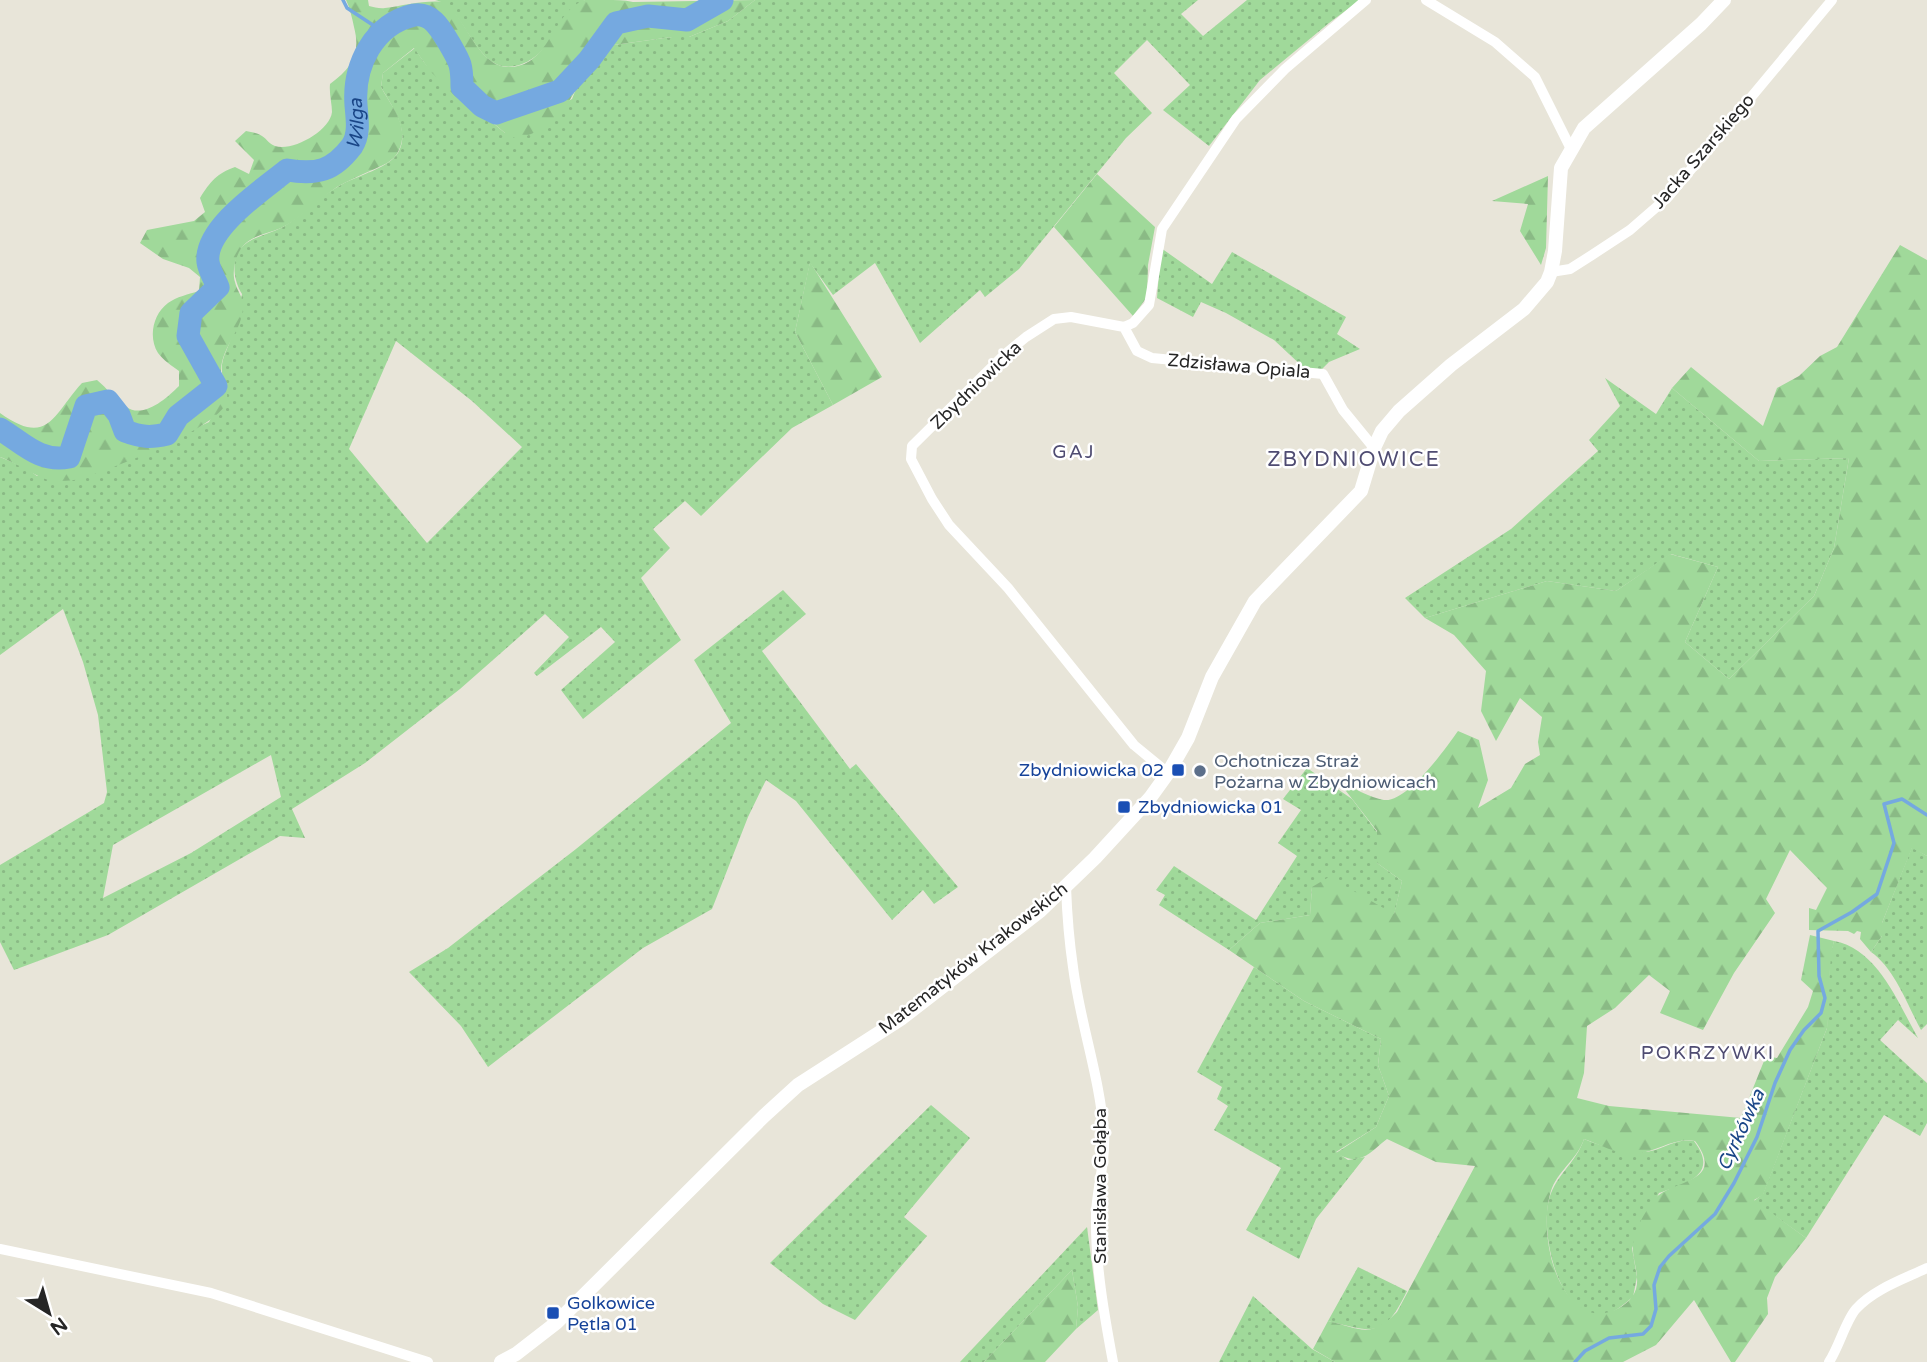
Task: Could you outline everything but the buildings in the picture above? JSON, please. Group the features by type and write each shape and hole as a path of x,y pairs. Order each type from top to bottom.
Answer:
{"street":[{"path":"1124,327 1133,323 1149,306 1162,229 1236,119 1284,69 1366,0"},
{"path":"1426,0 1495,42 1535,78 1571,149"},
{"name":"Matematyków Krakowskich","path":"501,1362 516,1354 556,1323 798,1085 902,1018 1040,911 1130,821 1168,773 1188,738 1219,664 1255,601 1361,491 1382,431 1399,411 1451,365 1524,309 1546,282 1551,272 1561,168 1584,128 1701,24 1724,0"},
{"name":"Jacka Szarskiego","path":"1551,272 1570,269 1592,256 1630,230 1668,197 1832,0"},
{"name":"Zbydniowicka","path":"1124,327 1071,317 1054,319 1004,355 912,446 911,459 948,524 1009,588 1134,745 1168,773"},
{"name":"Zdzisława Opiala","path":"1124,327 1136,351 1152,358 1323,374 1343,410 1374,448"},
{"name":"Stanisława Gołąba","path":"1066,887 1073,968 1094,1062 1103,1124 1104,1161 1096,1227 1113,1362"},
{"path":"0,1249 211,1293 428,1362"},
{"path":"1829,1362 1856,1310 1887,1287 1927,1268"}],"green space":[{"path":"346,0 368,0 369,6 381,8 421,2 443,2 459,18 489,60 511,67 524,64 535,57 566,14 585,0 755,0 728,21 689,37 599,47 576,90 559,114 549,124 517,139 460,101 430,71 414,48 383,73 381,87 401,125 402,141 394,158 337,187 288,224 254,238 240,250 234,277 243,302 242,315 222,361 221,374 227,401 220,412 161,447 76,480 48,480 0,457 0,413 16,423 40,427 56,415 82,383 97,380 118,401 133,410 148,409 179,386 179,371 162,358 155,347 154,326 159,313 168,303 199,291 200,277 189,268 163,259 140,243 147,230 194,221 205,212 200,198 223,172 235,167 249,174 254,160 235,141 246,131 259,134 273,145 282,147 300,143 325,126 332,112 330,84 349,66 355,53 356,37"},
{"path":"435,0 585,0 575,7 541,52 522,64 506,67 494,63 483,54 456,15 446,5"},
{"path":"755,0 1198,0 1181,14 1203,36 1247,0 1360,0 1260,80 1209,146 1163,110 1190,85 1147,40 1114,73 1152,113 1126,138 1019,269 985,297 980,290 920,343 875,263 833,295 810,263 795,332 833,405 792,428 701,516 685,501 653,529 670,548 641,578 681,640 583,719 561,690 615,642 601,627 537,676 534,673 569,637 545,614 460,689 365,763 292,809 305,838 280,836 108,935 14,970 0,942 0,865 104,803 107,792 98,715 83,662 63,609 0,655 0,457 37,476 179,436 209,422 226,387 222,365 236,324 242,294 236,281 234,266 238,253 248,242 279,229 332,190 381,167 395,157 402,143 401,126 381,87 383,73 415,48 444,84 505,133 572,99 582,74 599,47 689,37 728,21","holes":["396,341 472,401 522,447 427,543 349,449","271,755 281,797 191,853 103,898 113,845"]},
{"path":"1097,174 1155,227 1148,265 1147,297 1133,316 1054,227"},
{"path":"1548,176 1546,248 1541,265 1520,231 1528,204 1492,201"},
{"path":"1900,245 1927,260 1927,856 1912,848 1882,923 1882,936 1871,952 1860,939 1861,932 1854,934 1848,931 1809,930 1809,908 1816,910 1827,888 1790,850 1766,899 1775,913 1734,973 1703,1030 1660,1013 1670,991 1649,975 1615,1008 1587,1026 1584,1073 1577,1098 1609,1106 1741,1118 1766,1056 1777,1058 1808,1007 1813,991 1801,980 1810,935 1834,941 1827,1028 1763,1195 1754,1200 1806,1238 1775,1277 1767,1298 1768,1314 1735,1362 1731,1362 1694,1300 1656,1345 1623,1362 1335,1362 1313,1349 1328,1321 1365,1330 1380,1326 1397,1312 1475,1166 1436,1162 1387,1139 1369,1154 1358,1159 1336,1153 1376,1127 1389,1096 1378,1065 1381,1039 1304,1001 1229,950 1260,923 1310,915 1312,887 1329,877 1394,914 1402,881 1377,863 1377,831 1339,782 1379,799 1393,799 1404,793 1425,773 1458,731 1479,740 1488,780 1478,808 1511,788 1525,764 1540,755 1538,742 1542,717 1520,698 1496,741 1481,711 1486,671 1454,635 1425,618 1547,581 1616,591 1670,554 1718,567 1685,642 1729,679 1814,596 1834,548 1849,458 1759,461 1672,388 1691,367 1763,426 1777,388 1799,376 1820,356 1837,347","holes":["1584,1139 1629,1154 1651,1151 1680,1141 1695,1141 1703,1155 1704,1166 1700,1174 1660,1194 1640,1221 1634,1238 1637,1284 1632,1297 1613,1311 1601,1313 1590,1312 1576,1304 1565,1291 1551,1258 1548,1239 1548,1203 1552,1188"]},
{"path":"1161,248 1212,284 1232,252 1346,317 1337,334 1360,349 1329,362 1320,371 1304,368 1274,340 1226,313 1201,302 1193,317 1157,298"},
{"path":"810,262 882,377 833,405 795,332"},
{"path":"1605,378 1656,414 1672,388 1759,461 1849,458 1834,548 1814,596 1729,679 1685,642 1718,567 1671,554 1616,591 1547,581 1425,618 1405,598 1511,529 1598,451 1589,440 1620,406"},
{"path":"783,590 806,614 762,651 850,769 856,764 958,887 934,904 923,890 892,920 796,801 766,780 748,817 712,909 643,948 488,1067 461,1026 409,972 448,948 576,849 731,723 694,660"},
{"path":"1307,768 1352,799 1377,832 1377,863 1402,881 1394,915 1312,887 1310,915 1260,923 1229,950 1159,905 1165,895 1156,890 1174,866 1256,920 1297,856 1278,843 1301,810 1283,799"},
{"path":"1912,847 1927,856 1927,1024 1921,1030 1894,977 1871,952 1882,936 1882,923"},
{"path":"1834,941 1849,946 1875,966 1918,1038 1898,1020 1880,1040 1927,1083 1927,1123 1920,1136 1884,1115 1806,1238 1754,1201 1763,1194 1827,1028 1830,956"},
{"path":"1254,967 1304,1001 1381,1039 1378,1065 1389,1096 1376,1127 1336,1152 1348,1160 1365,1157 1316,1219 1299,1259 1246,1230 1281,1168 1214,1130 1228,1106 1217,1099 1222,1087 1197,1072"},
{"path":"931,1105 970,1138 904,1217 927,1236 855,1320 823,1304 770,1263"},
{"path":"1584,1139 1625,1152 1651,1151 1672,1143 1694,1141 1703,1162 1701,1170 1689,1182 1659,1193 1632,1248 1637,1277 1633,1297 1606,1314 1589,1313 1576,1305 1565,1291 1551,1255 1548,1236 1548,1204 1551,1194"},
{"path":"1087,1227 1098,1310 1076,1329 1078,1307 1072,1270 984,1362 960,1362"},
{"path":"1358,1267 1407,1291 1392,1317 1376,1328 1357,1328 1328,1321"},
{"path":"1072,1270 1078,1307 1076,1329 1045,1362 984,1362"},
{"path":"1253,1296 1312,1349 1335,1362 1219,1362"}],"waterway":[{"path":"343,0 347,8 382,31"},
{"name":"Wilga","path":"0,429 40,454 69,457 86,406 108,401 119,415 125,431 136,435 161,435 167,434 178,416 216,386 188,336 191,313 218,287 208,262 209,249 215,236 237,210 287,170 307,172 324,169 338,161 352,146 356,136 356,90 362,61 377,37 388,27 414,15 431,19 443,33 458,59 462,87 482,106 496,113 560,91 589,60 616,23 648,16 687,20 722,0"},
{"name":"Cyrkówka","path":"1575,1362 1585,1351 1609,1338 1643,1334 1651,1326 1656,1309 1654,1285 1660,1267 1715,1214 1757,1137 1775,1083 1790,1050 1804,1030 1821,1013 1825,998 1819,976 1818,931 1877,894 1894,843 1884,804 1902,799 1927,815"}],"place":[{"name":"Zbydniowicka 02","path":"1178,770"},
{"name":"Ochotnicza Straż Pożarna w Zbydniowicach","path":"1200,771"},
{"name":"Zbydniowicka 01","path":"1124,807"},
{"name":"Golkowice Pętla 01","path":"553,1313"}],"district":[{"name":"GAJ","path":"1074,452"},
{"name":"ZBYDNIOWICE","path":"1354,459"},
{"name":"POKRZYWKI","path":"1708,1053"}]}
